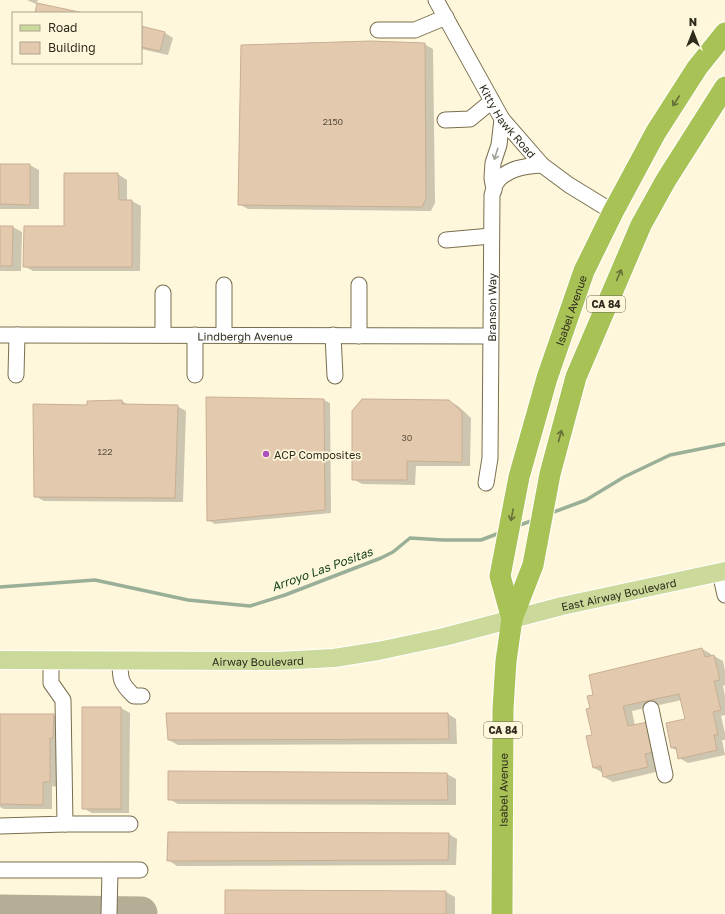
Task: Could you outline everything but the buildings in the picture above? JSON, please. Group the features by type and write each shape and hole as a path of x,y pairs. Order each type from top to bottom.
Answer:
{"highway":[{"name":"Isabel Avenue","path":"512,619 500,576 519,477 547,378 584,271 613,212 656,132 697,68 725,33"},
{"name":"Isabel Avenue","path":"502,914 503,709 506,661 512,619 533,565 550,474 576,377 605,306 641,226 666,180 725,87"},
{"path":"688,146 701,138 725,109"}],"main road":[{"name":"East Airway Boulevard","path":"512,619 562,606 723,572"},
{"name":"Airway Boulevard","path":"0,660 278,661 327,658 378,651 437,639 512,619"}],"street":[{"name":"Kitty Hawk Road","path":"436,0 502,118 542,165 569,185 613,212"},
{"path":"378,30 415,30 446,17"},
{"path":"445,120 470,119 492,101"},
{"path":"494,190 492,178 493,163 499,145 502,118"},
{"name":"Branson Way","path":"486,483 490,458 492,195 496,184 504,174 522,166 542,165"},
{"path":"446,240 491,236"},
{"path":"224,285 224,336"},
{"path":"359,285 359,336"},
{"path":"163,293 163,335"},
{"name":"Lindbergh Avenue","path":"0,335 490,336"},
{"path":"16,374 17,335"},
{"path":"195,336 195,375"},
{"path":"333,336 335,376"},
{"path":"723,572 725,595"},
{"path":"51,660 51,683 63,700 65,824"},
{"path":"120,660 120,675 124,687 134,696 142,696"},
{"path":"652,709 665,775"},
{"path":"0,826 130,824"},
{"path":"0,870 140,870"},
{"path":"109,914 110,871"}],"waterway":[{"name":"Arroyo Las Positas","path":"551,513 586,500 624,477 670,455 725,444"},
{"name":"Arroyo Las Positas","path":"517,526 534,520"},
{"name":"Arroyo Las Positas","path":"0,587 95,580 188,600 250,606 285,595 381,558 393,552 410,538 481,540 502,532"}],"taxiway":[{"path":"0,911 141,913"}],"place":[{"name":"ACP Composites","path":"266,454"}]}
